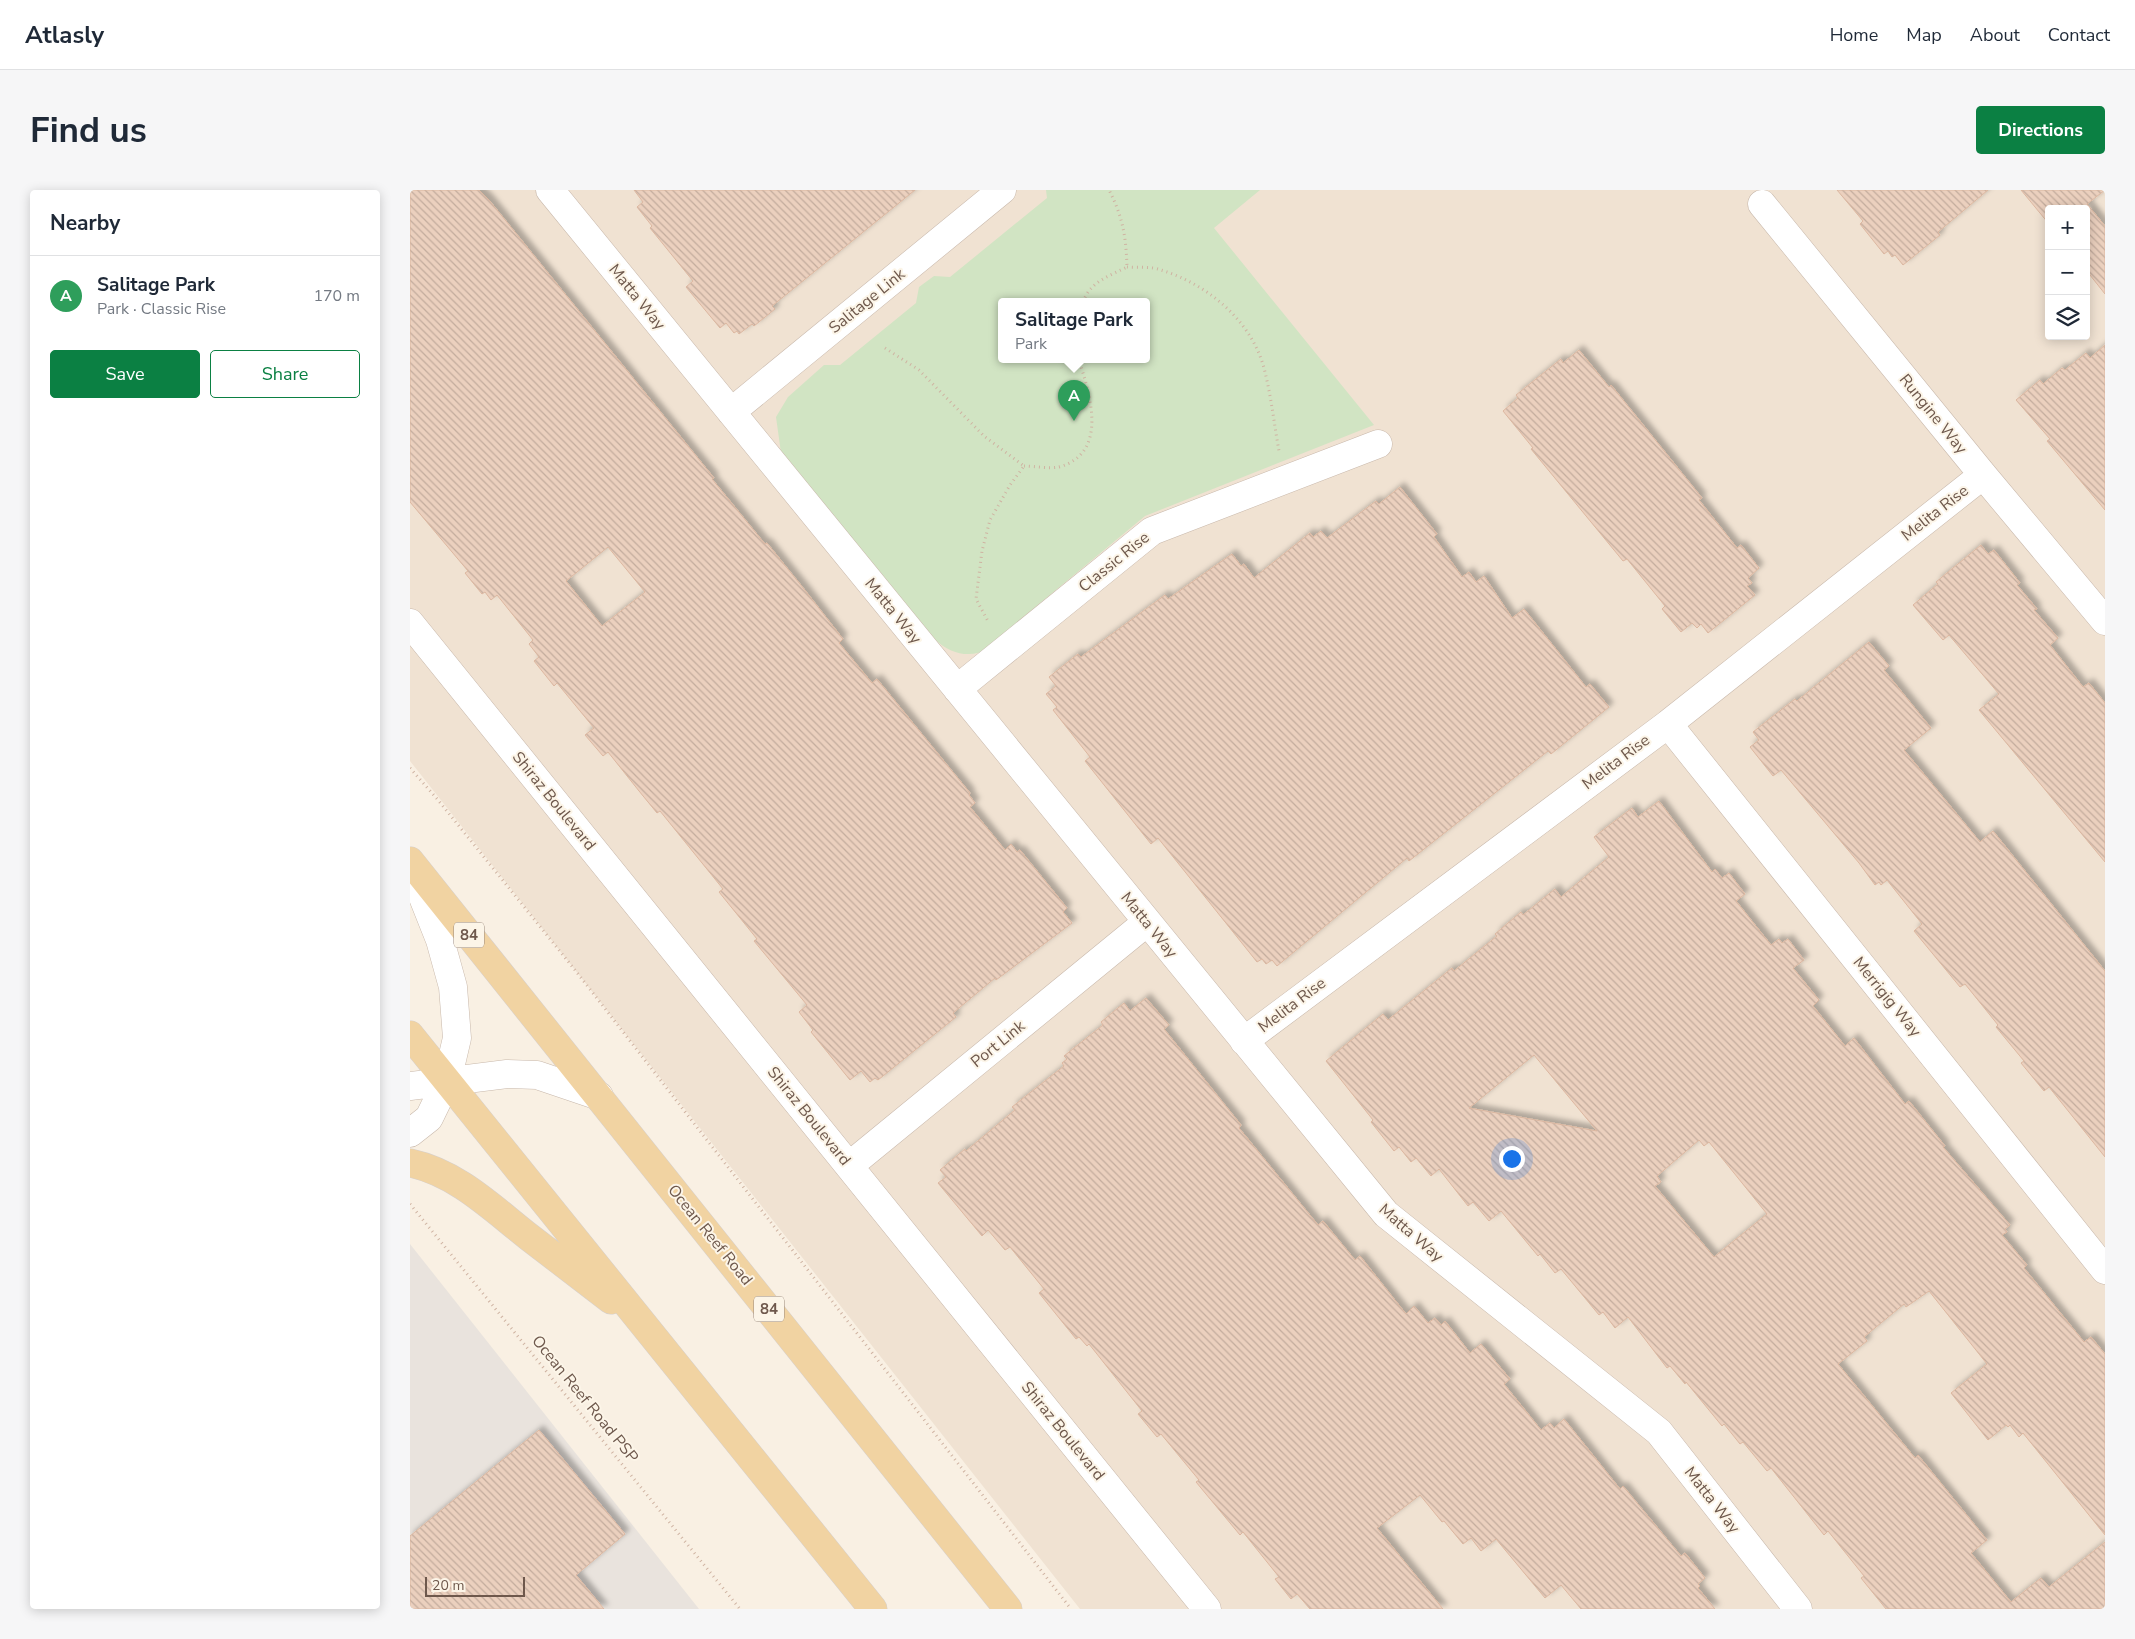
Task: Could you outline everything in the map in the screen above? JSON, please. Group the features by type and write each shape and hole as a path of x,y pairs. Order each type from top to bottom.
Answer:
{"main road":[{"name":"Ocean Reef Road","path":"410,861 1008,1609"},
{"path":"410,1035 873,1609"},
{"path":"410,1163 426,1166 440,1172 491,1205 527,1236 646,1327"}],"street":[{"name":"Matta Way","path":"550,190 1386,1214 1659,1432 1798,1609"},
{"name":"Salitage Link","path":"731,412 1002,190"},
{"name":"Rungine Way","path":"1762,204 1983,476 2105,621"},
{"name":"Classic Rise","path":"957,689 1152,531 1378,444"},
{"name":"Melita Rise","path":"1244,1041 1668,724 1983,476"},
{"name":"Shiraz Boulevard","path":"410,623 1207,1609"},
{"name":"Merrigig Way","path":"1668,724 2105,1270"},
{"path":"410,866 440,940 453,987 457,1038 447,1081 429,1118 410,1133"},
{"name":"Port Link","path":"849,1166 1147,922"},
{"path":"410,1086 507,1074 537,1075 599,1096"}],"path":[{"path":"1109,190 1120,210 1126,236 1127,267"},
{"path":"1084,298 1097,282 1127,267 1160,269 1200,286 1235,315 1254,342 1264,368 1280,459"},
{"path":"885,348 919,370 984,436 1024,466 1058,467 1080,456 1089,443 1092,427 1087,385 1080,363"},
{"path":"989,624 976,599 982,551 990,520 1010,485 1024,466"},
{"path":"410,768 575,970 1071,1609"},
{"name":"Ocean Reef Road PSP","path":"410,1204 740,1609"}],"shaded area":[{"path":"410,190 2105,190 2105,1609 1080,1609 410,761"},
{"path":"410,1244 699,1609 410,1609"}],"green space":[{"path":"1046,190 1260,190 1214,228 1374,425 1145,516 1021,619 1016,633 985,651 975,654 955,652 944,647 933,638 782,460 776,417 788,397 824,365 840,365 916,303 919,287 934,276 950,277 1047,198"}],"building":[{"path":"410,190 479,190 714,478 712,479 804,589 843,639 839,643 872,683 877,679 970,793 969,795 975,803 970,807 1005,850 1011,844 1017,852 1020,850 1067,908 1063,912 1072,923 996,980 995,978 953,1013 956,1017 878,1080 875,1078 870,1082 861,1071 850,1080 811,1032 813,1030 799,1012 807,1005 754,941 757,939 719,892 723,889 660,811 657,813 608,752 603,756 585,735 594,728 557,683 554,686 534,661 539,657 529,644 533,640 497,595 491,600 485,592 482,594 465,573 468,571 410,502","holes":["608,547 645,592 602,626 566,581"]},
{"path":"634,190 915,190 772,306 775,309 754,326 752,324 739,334 737,331 734,333 726,323 720,328 686,287 693,281 650,228 652,226 637,207 643,202"},
{"path":"1837,190 1988,190 1938,232 1940,235 1903,265 1895,255 1892,257 1888,251 1884,254 1860,224 1863,221"},
{"path":"2021,190 2105,190 2088,205 2045,205 2045,219"},
{"path":"2090,208 2105,226 2105,294 2090,275"},
{"path":"2105,345 2105,510 2047,441 2050,439 2016,400 2040,380 2043,384 2062,368 2065,370 2086,353 2090,358"},
{"path":"1579,350 1609,387 1611,385 1702,498 1699,500 1737,548 1741,545 1759,568 1748,578 1752,583 1747,586 1755,595 1708,633 1701,624 1697,628 1692,623 1681,632 1662,609 1665,606 1627,559 1623,561 1531,449 1533,448 1503,411 1518,398 1516,395 1561,359 1563,363"},
{"path":"1400,487 1437,534 1434,537 1462,577 1469,572 1476,582 1484,576 1512,618 1524,609 1586,687 1590,684 1609,707 1551,754 1548,751 1409,861 1407,858 1277,966 1272,960 1266,964 1262,959 1257,962 1158,838 1151,844 1085,761 1090,757 1053,710 1057,707 1046,694 1056,686 1049,677 1078,654 1081,657 1165,595 1168,599 1232,554 1241,566 1244,564 1254,578 1310,533 1313,537 1321,531 1327,538 1376,501 1379,504"},
{"path":"1981,545 1988,554 1994,550 2020,583 2017,585 2037,609 2034,610 2058,638 2050,645 2083,687 2089,683 2105,703 2105,862 1979,710 1999,694 1949,635 1943,640 1913,605 1938,584 1936,582"},
{"path":"1869,642 1889,666 1884,670 1931,728 1904,750 1980,842 1993,831 2105,971 2105,1157 2049,1087 2044,1091 2021,1063 2024,1061 1996,1027 1998,1025 1965,984 1960,987 1914,931 1922,924 1887,880 1881,885 1879,882 1875,885 1859,863 1781,770 1773,776 1750,747 1759,740 1753,732 1795,699 1797,701"},
{"path":"1659,801 1712,872 1715,869 1722,878 1729,873 1745,894 1736,901 1771,945 1779,939 1782,943 1788,939 1804,960 1793,968 1819,1000 1813,1006 1845,1046 1854,1038 1905,1104 1909,1101 1945,1146 1943,1147 2010,1225 2005,1229 2007,1232 2002,1235 2027,1265 2024,1268 2084,1342 2091,1337 2105,1354 2105,1535 2023,1433 2019,1437 2010,1425 2008,1427 2006,1425 1988,1440 1951,1393 1987,1364 1929,1291 1906,1307 1904,1304 1864,1337 1867,1341 1838,1364 1915,1458 1918,1455 1987,1540 1971,1553 2011,1602 2041,1578 2049,1587 2105,1542 2105,1609 1886,1609 1861,1578 1864,1576 1828,1531 1824,1535 1771,1468 1767,1471 1743,1442 1740,1444 1724,1424 1722,1426 1686,1382 1685,1384 1670,1366 1667,1368 1628,1317 1615,1328 1603,1312 1599,1315 1561,1269 1555,1273 1540,1254 1538,1256 1501,1211 1489,1221 1473,1202 1468,1206 1439,1169 1431,1176 1416,1158 1411,1162 1399,1147 1394,1151 1371,1122 1373,1120 1326,1061 1383,1014 1388,1020 1452,968 1454,971 1497,936 1495,934 1521,912 1523,915 1555,889 1561,897 1609,857 1594,837 1632,808 1638,817","holes":["1534,1055 1597,1131 1469,1108","1699,1140 1704,1146 1709,1142 1767,1214 1714,1257 1655,1186 1661,1182 1657,1176"]},
{"path":"1146,998 1169,1025 1164,1029 1241,1125 1239,1128 1318,1225 1323,1221 1355,1260 1360,1256 1406,1314 1414,1306 1428,1323 1435,1318 1441,1325 1445,1321 1470,1353 1481,1344 1510,1379 1504,1384 1541,1430 1550,1423 1554,1428 1564,1419 1620,1489 1623,1486 1681,1556 1685,1553 1705,1578 1698,1584 1700,1586 1698,1588 1715,1609 1581,1609 1561,1585 1545,1598 1496,1539 1481,1551 1471,1538 1463,1544 1420,1495 1377,1528 1443,1609 1310,1609 1297,1594 1291,1599 1275,1579 1279,1577 1243,1532 1240,1535 1196,1482 1199,1480 1161,1434 1157,1437 1138,1414 1142,1411 1089,1344 1087,1346 1079,1337 1076,1339 1039,1293 1044,1289 1010,1247 1005,1250 988,1230 982,1236 938,1183 946,1177 940,1170 1015,1110 1012,1107 1064,1066 1062,1063 1067,1059 1064,1056 1103,1025 1101,1022 1124,1003 1130,1011"},
{"path":"539,1430 625,1534 576,1575 604,1609 410,1609 410,1536"}],"place":[{"name":"Salitage Park","path":"1074,421"}]}
